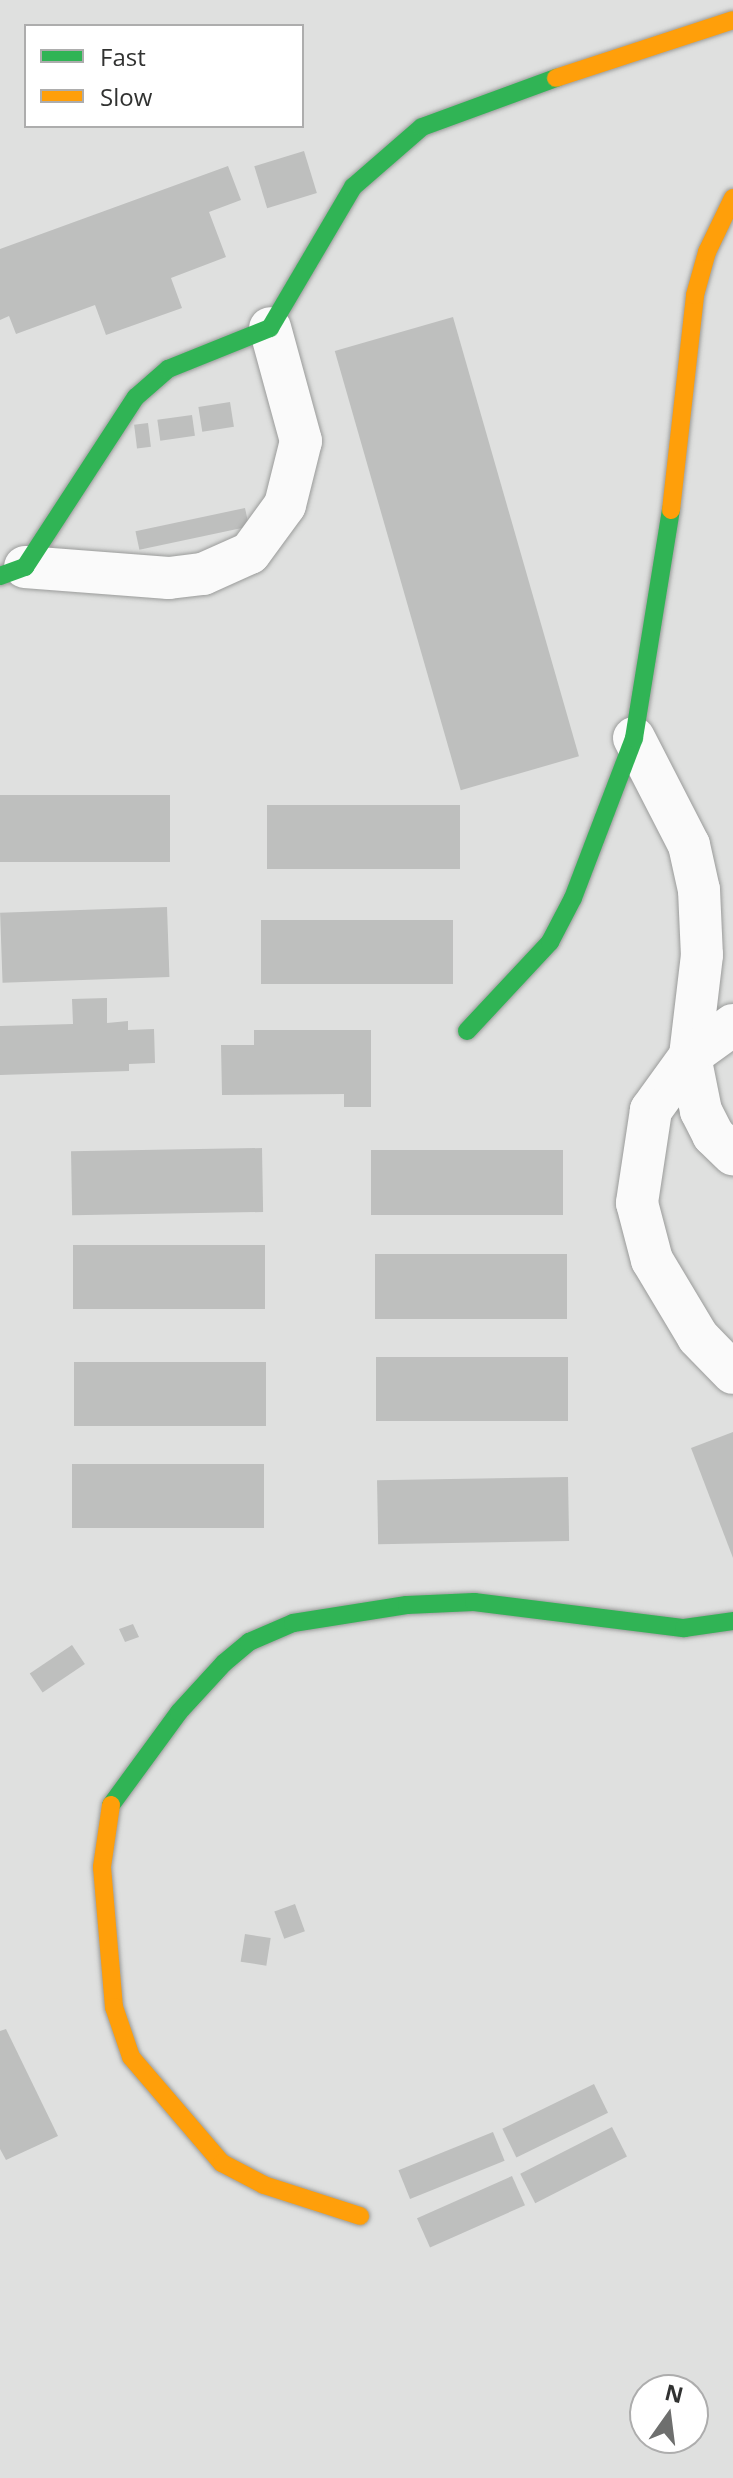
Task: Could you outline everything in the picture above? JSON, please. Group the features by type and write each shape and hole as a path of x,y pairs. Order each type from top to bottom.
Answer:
{"street":[{"path":"12,572 136,397 168,369 270,328 353,187 422,127 472,105 733,20"},
{"path":"467,1031 550,942 573,898 634,738 670,522 695,295 707,252 733,198"},
{"path":"12,572 169,578 203,574 250,553 285,505 301,441 270,328"},
{"path":"634,738 689,845 699,890 702,955 690,1056 701,1111 713,1135 733,1154"},
{"path":"733,1025 690,1056 651,1110 637,1203 652,1260 698,1337 733,1373"},
{"path":"360,2216 264,2185 222,2163 185,2126 131,2057 114,2007 104,1894 105,1836 112,1800 179,1712 224,1663 249,1642 293,1623 407,1605 474,1602 684,1628 733,1621"}],"building":[{"path":"304,151 317,193 267,208 254,166"},
{"path":"228,166 241,200 209,212 226,257 171,278 182,308 106,335 95,305 16,334 9,316 0,320 0,249"},
{"path":"453,317 579,756 461,790 335,351"},
{"path":"230,402 234,427 202,432 198,407"},
{"path":"192,415 195,436 160,441 157,420"},
{"path":"148,423 151,447 137,449 134,425"},
{"path":"245,508 249,527 139,550 135,531"},
{"path":"0,795 170,795 170,862 0,862"},
{"path":"267,805 460,805 460,869 267,869"},
{"path":"167,907 169,977 3,983 0,913"},
{"path":"261,920 453,920 453,984 261,984"},
{"path":"107,998 107,1023 128,1021 128,1030 154,1029 155,1063 129,1064 129,1071 0,1075 0,1026 73,1024 72,999"},
{"path":"254,1030 371,1030 371,1107 344,1107 344,1094 222,1095 221,1045 254,1045"},
{"path":"262,1148 263,1212 72,1215 71,1151"},
{"path":"371,1150 563,1150 563,1215 371,1215"},
{"path":"73,1245 265,1245 265,1309 73,1309"},
{"path":"375,1254 567,1254 567,1319 375,1319"},
{"path":"376,1357 568,1357 568,1421 376,1421"},
{"path":"74,1362 266,1362 266,1426 74,1426"},
{"path":"733,1432 733,1558 691,1448"},
{"path":"72,1464 264,1464 264,1528 72,1528"},
{"path":"568,1477 569,1541 378,1544 377,1480"},
{"path":"133,1624 139,1637 125,1642 119,1629"},
{"path":"72,1645 85,1664 43,1693 30,1674"},
{"path":"295,1904 305,1931 284,1939 274,1912"},
{"path":"245,1934 271,1938 266,1966 241,1962"},
{"path":"6,2029 58,2136 6,2160 0,2149 0,2031"},
{"path":"594,2084 608,2113 516,2157 502,2129"},
{"path":"612,2127 627,2156 535,2203 520,2174"},
{"path":"493,2132 505,2161 410,2199 398,2170"},
{"path":"512,2176 525,2205 430,2248 417,2218"}],"traffic: fast":[{"path":"0,576 25,567 136,397 168,369 270,328 353,187 422,127 556,78"},
{"path":"467,1031 550,942 573,898 634,738 671,510"},
{"path":"111,1805 179,1712 224,1663 249,1642 293,1623 407,1605 474,1602 684,1628 733,1621"}],"traffic: slow":[{"path":"556,78 733,20"},
{"path":"671,510 695,295 707,252 733,198"},
{"path":"111,1805 102,1867 114,2007 131,2057 222,2163 264,2185 360,2216"}]}
